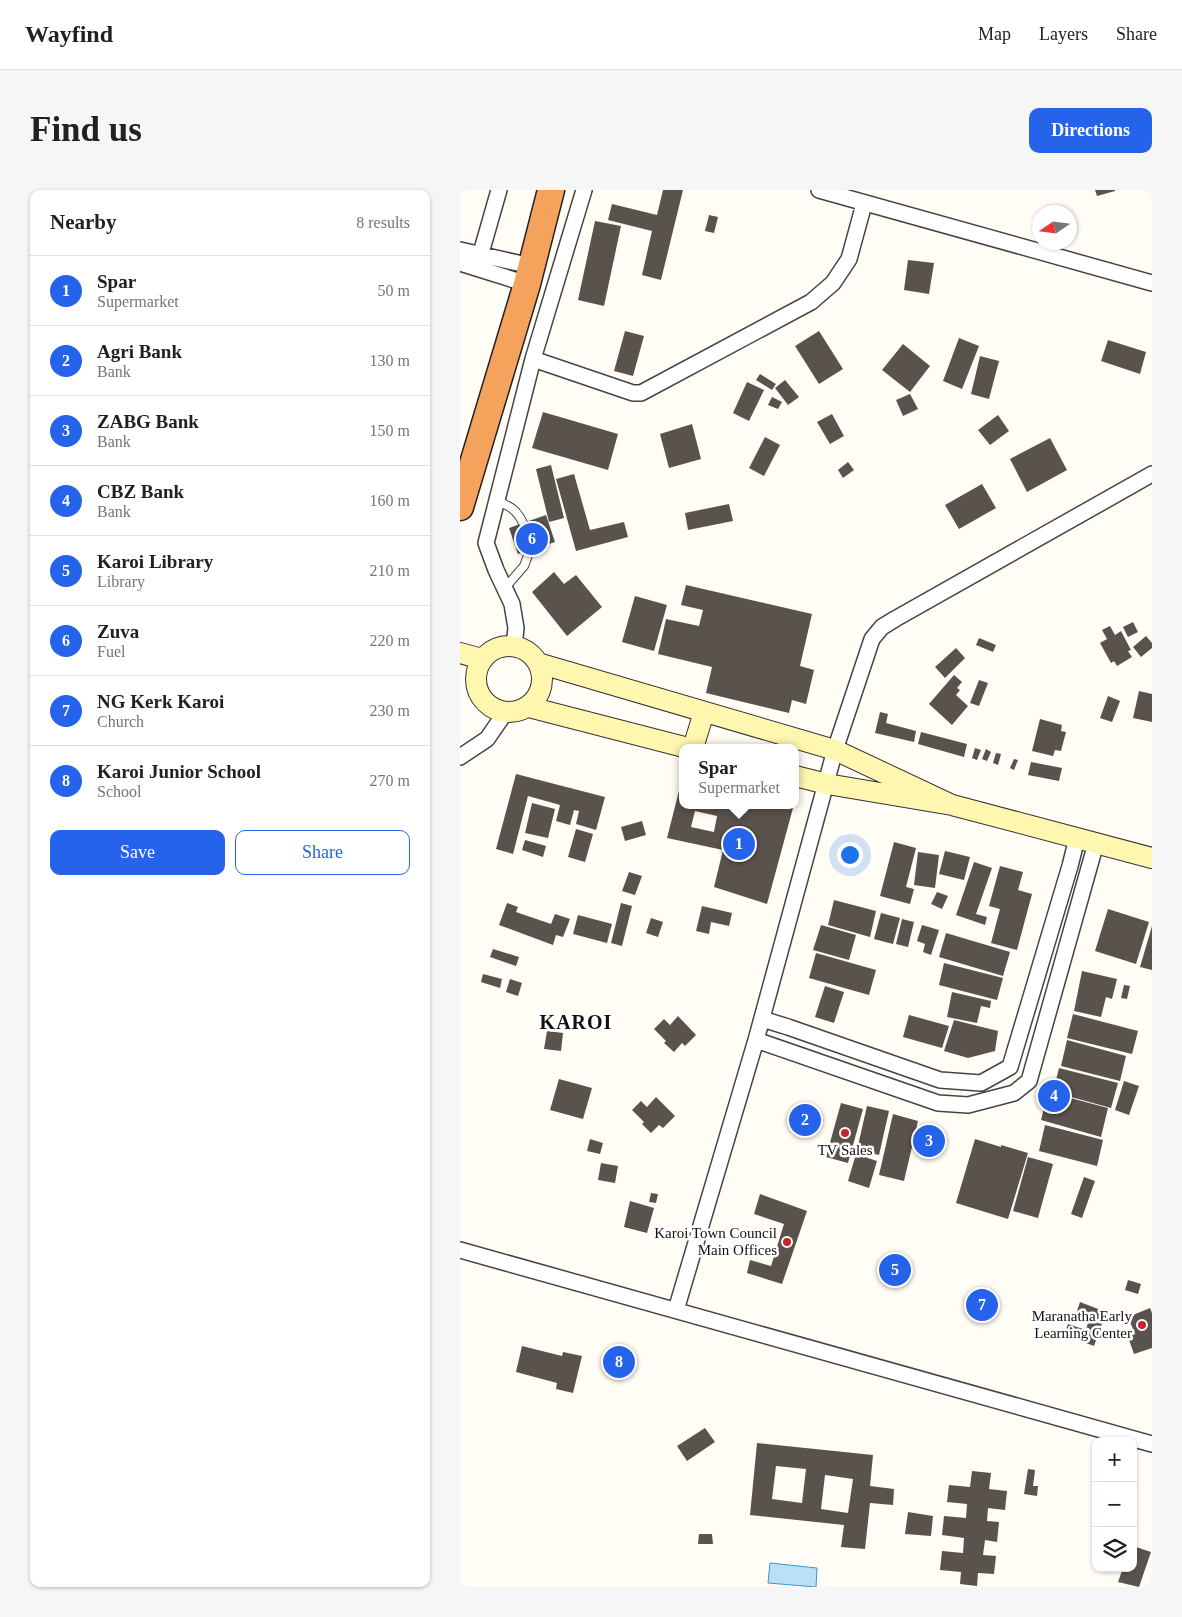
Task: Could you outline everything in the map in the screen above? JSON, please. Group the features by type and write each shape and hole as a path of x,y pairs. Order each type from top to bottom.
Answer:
{"highway":[{"path":"460,506 529,275 552,190"}],"street":[{"path":"478,261 500,190"},
{"path":"514,647 516,628 512,604 486,543 533,359 584,190"},
{"path":"819,190 1152,283"},
{"path":"533,359 633,393 641,393 811,302 833,283 849,260 864,204"},
{"path":"460,250 478,261 529,275"},
{"path":"460,263 478,261"},
{"path":"676,1310 762,1019 835,750 872,639 882,627 1152,474"},
{"path":"506,646 528,651 538,663 542,679 539,694 529,707 518,712 505,714 485,704 468,682 482,659 493,650 506,646"},
{"path":"460,653 482,659"},
{"path":"538,663 835,750 952,805"},
{"path":"529,707 679,746"},
{"path":"694,744 704,712"},
{"path":"460,757 487,739 505,714"},
{"path":"799,777 827,784 952,805 1152,858"},
{"path":"762,1019 940,1080 981,1083 1010,1067 1070,866 1087,840"},
{"path":"756,1040 938,1103 968,1105 1014,1093 1029,1081 1044,1028 1087,840"},
{"path":"1024,1022 1044,1028"},
{"path":"878,1082 886,1061"},
{"path":"460,1250 1152,1444"}],"lane":[{"path":"497,501 511,507 518,513 523,523"},
{"path":"504,588 524,566 530,550"}],"water":[{"path":"770,1563 817,1568 816,1587 768,1583"}],"building":[{"path":"663,190 683,190 661,280 642,275 652,231 608,220 612,204 657,215"},
{"path":"1095,190 1115,190 1115,191 1097,196"},
{"path":"709,215 718,217 714,233 705,231"},
{"path":"595,221 621,226 604,306 578,300"},
{"path":"908,260 934,263 929,294 904,290"},
{"path":"625,331 644,336 633,376 614,371"},
{"path":"819,331 843,369 819,384 795,346"},
{"path":"959,338 979,346 962,389 943,381"},
{"path":"1108,340 1146,352 1140,374 1101,361"},
{"path":"903,344 930,366 910,392 882,370"},
{"path":"980,356 999,361 989,399 971,394"},
{"path":"760,374 776,384 772,390 756,380"},
{"path":"785,380 799,397 788,405 775,388"},
{"path":"747,382 764,390 749,421 733,413"},
{"path":"910,394 918,409 903,416 896,400"},
{"path":"772,397 782,402 778,409 768,405"},
{"path":"543,412 618,434 608,470 532,448"},
{"path":"832,414 844,436 830,444 817,422"},
{"path":"998,415 1009,431 990,445 978,430"},
{"path":"692,424 701,459 669,468 660,434"},
{"path":"765,437 780,445 764,476 749,468"},
{"path":"1050,438 1067,470 1027,492 1010,459"},
{"path":"848,462 854,470 843,478 838,470"},
{"path":"551,465 564,518 549,522 536,469"},
{"path":"574,474 590,530 624,522 628,537 576,551 556,479"},
{"path":"982,484 996,508 959,529 945,505"},
{"path":"729,504 733,521 688,530 685,513"},
{"path":"546,515 555,542 518,554 509,528"},
{"path":"554,572 564,584 576,575 602,607 567,636 532,592"},
{"path":"686,585 812,614 800,666 814,670 806,704 792,700 789,713 706,693 712,667 658,654 666,619 699,626 703,610 681,605"},
{"path":"635,596 667,605 654,651 622,642"},
{"path":"1133,622 1138,632 1128,637 1123,627"},
{"path":"1110,626 1115,635 1121,631 1131,650 1128,651 1132,657 1117,666 1114,661 1111,663 1100,643 1107,639 1102,630"},
{"path":"1146,636 1152,643 1152,648 1141,657 1133,647"},
{"path":"979,638 996,645 993,652 976,645"},
{"path":"956,648 965,658 945,678 935,667"},
{"path":"954,675 962,682 957,688 960,690 956,695 968,706 952,725 929,704"},
{"path":"979,680 988,683 979,706 970,703"},
{"path":"1139,691 1152,694 1152,722 1133,718"},
{"path":"1108,696 1120,701 1112,722 1100,718"},
{"path":"880,712 888,714 886,723 916,731 914,742 875,733"},
{"path":"1040,719 1062,725 1061,731 1066,732 1061,751 1055,750 1053,756 1032,751"},
{"path":"921,732 967,744 964,757 918,744"},
{"path":"975,748 981,750 977,760 972,758"},
{"path":"986,749 991,752 987,761 982,759"},
{"path":"996,753 1001,754 998,765 993,763"},
{"path":"1014,759 1018,760 1014,770 1010,768"},
{"path":"1031,762 1062,768 1059,781 1028,775"},
{"path":"516,774 605,797 596,830 576,824 579,811 574,810 570,825 556,821 560,805 528,796 513,854 496,849"},
{"path":"679,791 679,809 793,809 767,904 714,887 723,850 667,838","holes":["695,811 717,816 714,832 691,827"]},
{"path":"532,803 555,809 548,838 525,833"},
{"path":"642,821 646,835 625,841 621,827"},
{"path":"576,829 593,834 585,862 568,857"},
{"path":"525,840 546,846 543,857 522,850"},
{"path":"894,842 916,848 906,887 914,889 910,904 880,896"},
{"path":"945,851 970,857 964,880 939,874"},
{"path":"918,852 939,855 935,888 914,885"},
{"path":"974,862 992,868 976,914 987,917 985,925 956,915"},
{"path":"1000,866 1023,872 1018,890 1032,894 1017,950 991,943 1000,909 989,906"},
{"path":"629,872 642,876 635,895 622,891"},
{"path":"937,892 948,896 942,909 931,904"},
{"path":"834,900 876,911 870,937 828,925"},
{"path":"507,903 518,907 516,912 551,924 555,914 570,919 563,937 556,935 553,945 499,925"},
{"path":"621,903 632,906 622,946 611,943"},
{"path":"702,906 732,913 729,926 711,922 709,934 696,931"},
{"path":"1108,909 1149,922 1136,964 1095,951"},
{"path":"881,913 900,918 893,944 874,939"},
{"path":"578,915 612,924 607,943 573,934"},
{"path":"651,918 663,922 658,937 646,933"},
{"path":"902,919 914,922 908,947 896,944"},
{"path":"821,925 856,935 849,960 813,950"},
{"path":"922,925 939,930 931,955 923,952 925,944 917,941"},
{"path":"1152,926 1152,970 1140,967"},
{"path":"946,933 1010,952 1003,976 939,957"},
{"path":"493,949 519,957 516,966 490,957"},
{"path":"816,953 876,970 869,995 809,978"},
{"path":"944,963 1003,978 997,1000 939,985"},
{"path":"1082,971 1117,979 1112,999 1106,997 1101,1017 1074,1011"},
{"path":"483,974 502,979 500,988 481,982"},
{"path":"510,979 522,983 518,996 506,992"},
{"path":"1124,985 1130,986 1127,999 1121,998"},
{"path":"825,986 844,992 834,1023 815,1017"},
{"path":"952,992 991,1001 990,1008 981,1006 977,1023 947,1017"},
{"path":"1073,1014 1138,1031 1132,1054 1067,1038"},
{"path":"909,1015 949,1026 942,1048 903,1037"},
{"path":"678,1016 696,1035 685,1046 682,1043 674,1052 664,1043 666,1041 654,1029 664,1019 670,1025"},
{"path":"954,1020 998,1031 995,1051 968,1058 944,1051"},
{"path":"547,1031 563,1033 561,1051 544,1049"},
{"path":"1067,1040 1126,1056 1120,1081 1061,1066"},
{"path":"1059,1068 1118,1083 1111,1108 1053,1092"},
{"path":"559,1079 592,1088 583,1119 550,1110"},
{"path":"1124,1081 1139,1086 1129,1115 1115,1110"},
{"path":"1048,1092 1108,1108 1101,1137 1041,1120"},
{"path":"656,1097 675,1116 663,1128 659,1125 651,1133 642,1124 644,1122 632,1110 641,1101 647,1107"},
{"name":"TV Sales","path":"841,1103 863,1109 848,1163 826,1157"},
{"path":"867,1106 889,1111 879,1155 857,1150"},
{"path":"893,1114 918,1121 904,1181 879,1175"},
{"path":"1045,1125 1103,1140 1097,1166 1039,1151"},
{"path":"590,1139 603,1143 600,1154 587,1151"},
{"path":"975,1139 1028,1153 1008,1219 956,1203"},
{"path":"856,1154 877,1161 869,1188 848,1181"},
{"path":"1028,1157 1053,1164 1038,1218 1013,1211"},
{"path":"601,1163 618,1166 615,1183 598,1180"},
{"path":"1084,1177 1095,1181 1082,1218 1071,1214"},
{"path":"651,1193 658,1194 656,1203 649,1202"},
{"name":"Karoi Town Council Main Offices","path":"760,1194 807,1211 782,1284 747,1273 750,1260 771,1266 784,1224 754,1214"},
{"path":"630,1201 654,1208 647,1233 624,1227"},
{"path":"1128,1280 1141,1284 1138,1294 1125,1290"},
{"path":"1080,1302 1106,1312 1094,1346 1064,1335 1068,1324 1086,1330 1089,1319 1076,1314"},
{"name":"Maranatha Early Learning Center","path":"1150,1308 1152,1313 1152,1348 1134,1354 1128,1337 1135,1334 1128,1317"},
{"path":"522,1346 562,1356 563,1352 582,1356 573,1393 556,1389 557,1383 516,1372"},
{"path":"705,1428 715,1442 687,1461 677,1446"},
{"path":"757,1443 873,1455 870,1486 894,1489 893,1505 870,1503 865,1549 841,1547 844,1525 750,1515","holes":["776,1466 806,1469 802,1503 772,1499","825,1475 853,1479 848,1513 821,1509"]},
{"path":"1028,1469 1035,1470 1033,1486 1038,1486 1037,1496 1024,1494"},
{"path":"972,1471 991,1473 989,1489 1007,1491 1005,1510 988,1508 987,1521 999,1522 997,1542 985,1540 983,1555 996,1556 994,1574 978,1573 977,1586 960,1584 961,1572 940,1570 942,1551 963,1553 964,1538 942,1535 944,1516 966,1518 967,1504 947,1502 949,1485 970,1487"},
{"path":"908,1512 933,1516 931,1536 905,1534"},
{"path":"699,1534 712,1534 713,1544 698,1544"},
{"path":"1137,1547 1151,1552 1139,1587 1118,1582 1122,1572 1137,1572"}],"place":[{"name":"Zuva","path":"532,539"},
{"name":"Spar","path":"739,844"},
{"name":"CBZ Bank","path":"1054,1096"},
{"name":"Agri Bank","path":"805,1120"},
{"name":"TV Sales","path":"845,1133"},
{"name":"ZABG Bank","path":"929,1141"},
{"name":"Karoi Town Council Main Offices","path":"787,1242"},
{"name":"Karoi Library","path":"895,1270"},
{"name":"NG Kerk Karoi","path":"982,1305"},
{"name":"Maranatha Early Learning Center","path":"1142,1325"},
{"name":"Karoi Junior School","path":"619,1362"}],"district":[{"name":"KAROI","path":"576,1022"}]}
